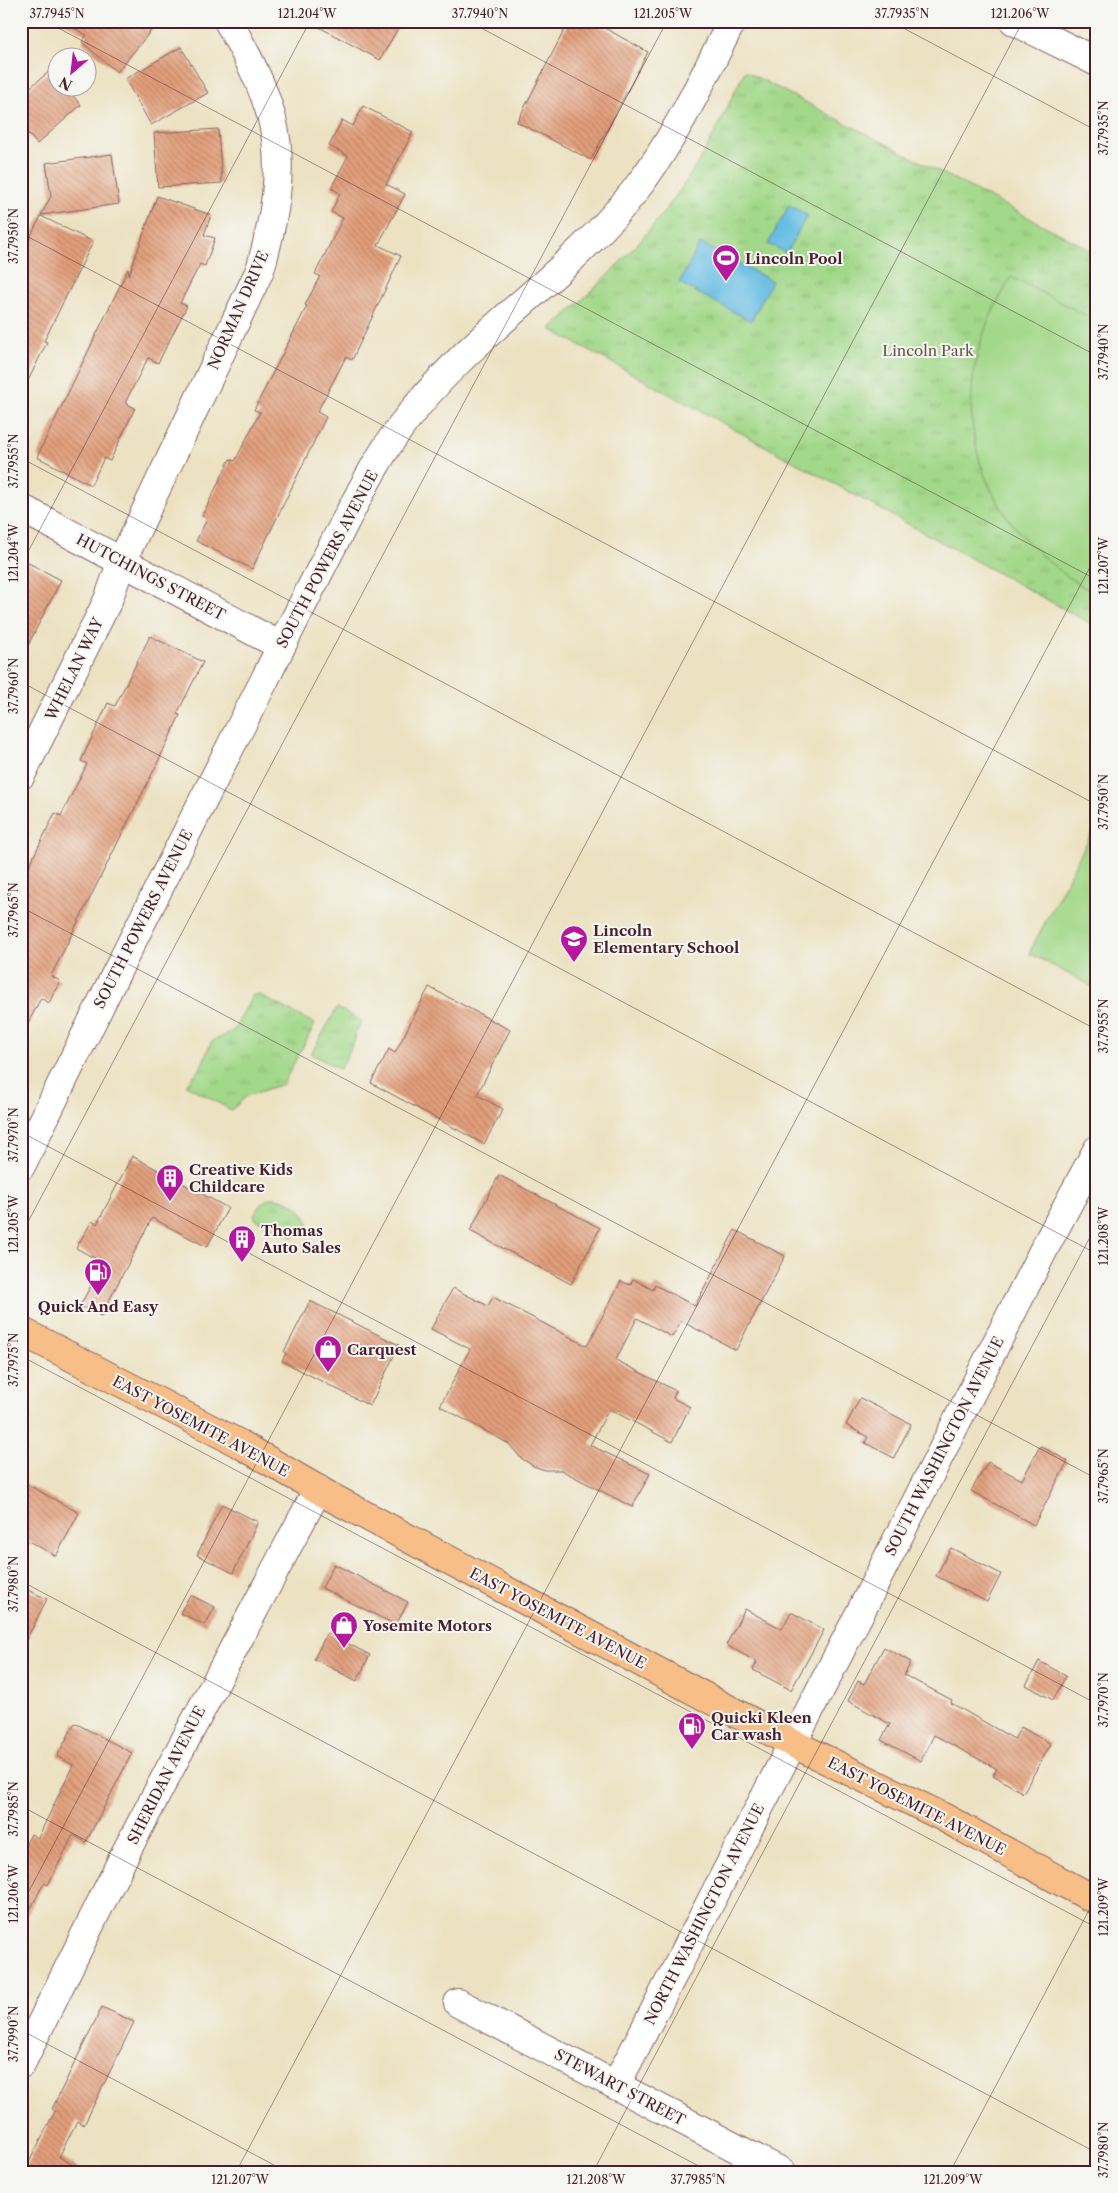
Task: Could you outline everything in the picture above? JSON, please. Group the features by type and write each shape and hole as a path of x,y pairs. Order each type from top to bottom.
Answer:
{"main road":[{"name":"EAST YOSEMITE AVENUE","path":"21,1331 240,1444 318,1490 792,1743 943,1817 1097,1901"}],"street":[{"name":"NORMAN DRIVE","path":"122,561 260,270 268,239 277,180 278,149 272,119 262,88 228,21"},
{"name":"SOUTH POWERS AVENUE","path":"21,1166 125,954 281,646 374,469 402,424 455,364 489,330 570,259 633,193 659,156 687,109 732,21"},
{"path":"1014,21 1097,62"},
{"name":"HUTCHINGS STREET","path":"21,508 281,646"},
{"name":"WHELAN WAY","path":"21,775 108,600 122,561"},
{"name":"SOUTH WASHINGTON AVENUE","path":"792,1743 1044,1249 1097,1150"},
{"name":"SHERIDAN AVENUE","path":"21,2064 137,1831 318,1490"},
{"name":"NORTH WASHINGTON AVENUE","path":"616,2085 792,1743"},
{"name":"STEWART STREET","path":"458,2003 782,2172"}],"green space":[{"name":"Lincoln Park","path":"745,71 1097,253 1097,627 550,329 636,245 674,199 706,149"},
{"path":"1011,277 1097,321 1097,595 1062,572 1032,546 1008,518 989,486 977,452 972,415 974,376 983,335"},
{"path":"1097,823 1097,989 1029,953"},
{"path":"257,994 315,1024 283,1084 247,1096 231,1110 186,1085 201,1067 211,1042 234,1030 252,996"},
{"path":"337,1008 362,1021 355,1034 355,1040 340,1069 311,1054"},
{"path":"272,1198 290,1202 303,1213 309,1224 304,1232 292,1237 256,1220 254,1215 259,1206"}],"water":[{"path":"789,205 807,215 787,253 768,244"},
{"name":"Lincoln Pool","path":"700,243 772,281 751,321 679,283"}],"building":[{"path":"61,21 159,21 117,72 98,56 98,48 89,48 82,42 87,35"},
{"path":"308,21 402,21 380,60"},
{"path":"569,21 592,21 648,52 591,160 517,122"},
{"path":"181,47 208,93 151,125 125,79"},
{"path":"48,72 48,98 75,98 81,105 37,144 21,126 21,95"},
{"path":"363,106 413,132 386,184 405,194 378,245 401,256 352,360 346,357 317,412 326,417 252,569 196,541 207,519 202,516 230,459 235,461 260,412 254,410 307,306 305,305 320,276 315,274 343,218 331,212 340,193 331,188 348,156 329,146 342,120 353,126"},
{"path":"218,129 222,183 158,187 154,133"},
{"path":"112,154 119,204 41,215 51,196 46,163"},
{"path":"157,196 211,215 204,235 215,238 205,266 200,264 180,303 187,306 158,363 148,358 125,403 135,408 110,461 104,458 91,485 37,457 128,269 129,275"},
{"path":"41,216 93,242 44,341 47,342 21,395 21,255"},
{"path":"21,559 61,580 21,659"},
{"path":"150,636 203,662 177,714 180,715 156,766 51,976 60,981 49,1003 41,998 21,1037 21,882 55,813 61,816 87,764 81,761 108,703 115,706"},
{"path":"429,987 510,1030 477,1095 503,1109 484,1144 371,1083 389,1049 395,1053"},
{"path":"132,1156 228,1208 207,1247 152,1218 101,1316 80,1306 103,1263 76,1248 92,1221 97,1224"},
{"path":"499,1175 600,1228 571,1284 470,1231"},
{"path":"735,1230 785,1256 736,1350 681,1321 672,1337 637,1318 616,1360 676,1391 673,1398 690,1407 672,1442 609,1409 590,1445 650,1474 632,1507 561,1470 545,1470 533,1466 521,1458 509,1444 440,1406 470,1349 431,1329 453,1288 488,1306 493,1297 587,1346 621,1281 630,1285 633,1279 653,1290 655,1285 695,1306"},
{"path":"310,1301 399,1345 370,1406 282,1361 286,1353 284,1352"},
{"path":"860,1398 911,1424 894,1458 865,1443 868,1437 846,1425"},
{"path":"1040,1446 1068,1461 1034,1525 971,1491 988,1462 1022,1480"},
{"path":"21,1481 79,1513 56,1556 21,1537"},
{"path":"222,1504 258,1522 233,1573 197,1555"},
{"path":"951,1548 1001,1574 987,1602 936,1576"},
{"path":"334,1564 408,1602 396,1625 322,1588"},
{"path":"21,1587 47,1599 21,1650"},
{"path":"190,1595 215,1607 205,1625 180,1613"},
{"path":"745,1609 782,1629 791,1612 824,1630 791,1690 753,1670 757,1662 726,1645"},
{"path":"327,1633 370,1655 357,1681 314,1659"},
{"path":"884,1647 911,1662 904,1675 952,1700 951,1703 1014,1739 1021,1727 1051,1744 1023,1793 993,1775 997,1769 934,1735 921,1761 881,1740 890,1724 848,1701 858,1681 864,1684"},
{"path":"1039,1661 1066,1676 1053,1700 1026,1685"},
{"path":"75,1723 132,1753 86,1842 73,1835 48,1885 44,1883 21,1927 21,1853 31,1834 38,1838 73,1765 57,1756"},
{"path":"102,2007 134,2022 84,2125 77,2121 59,2157 86,2172 24,2172 55,2111 52,2109"}],"place":[{"name":"Lincoln Pool","path":"726,282"},
{"name":"Lincoln Elementary School","path":"574,963"},
{"name":"Creative Kids Childcare","path":"170,1202"},
{"name":"Thomas Auto Sales","path":"242,1263"},
{"name":"Quick And Easy","path":"98,1296"},
{"name":"Carquest","path":"328,1373"},
{"name":"Yosemite Motors","path":"344,1649"},
{"name":"Quicki Kleen Car wash","path":"692,1750"}]}
